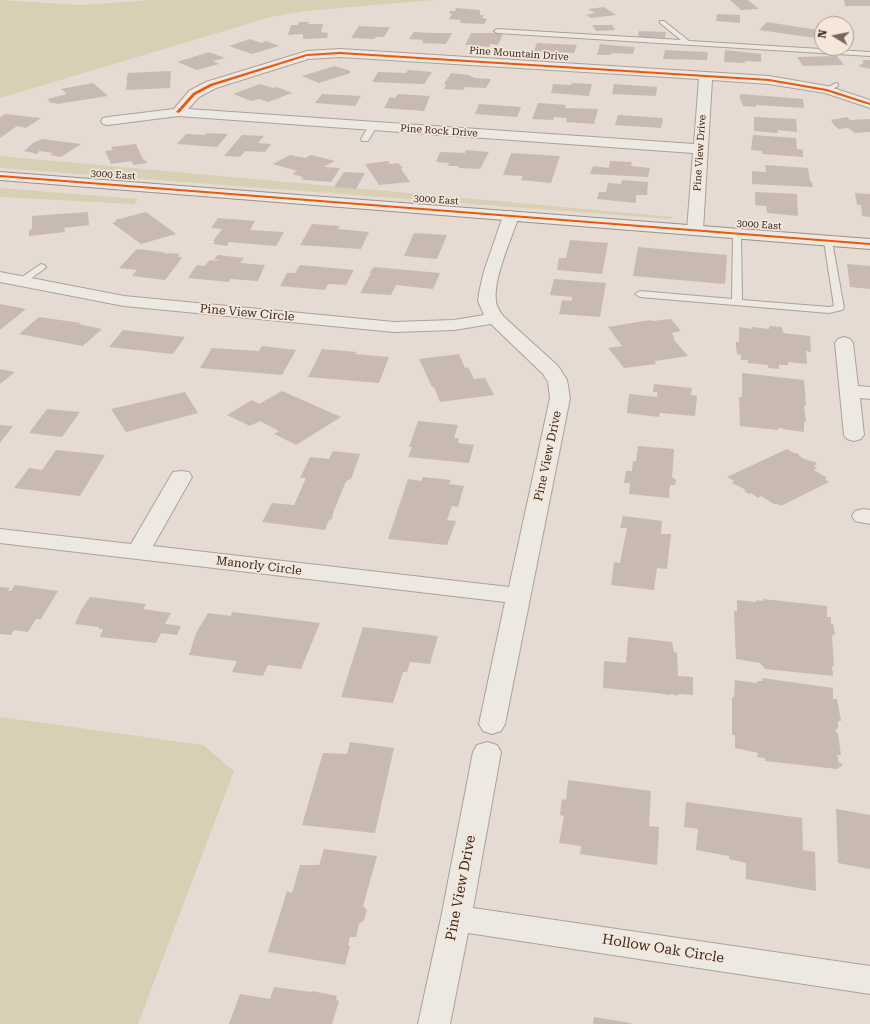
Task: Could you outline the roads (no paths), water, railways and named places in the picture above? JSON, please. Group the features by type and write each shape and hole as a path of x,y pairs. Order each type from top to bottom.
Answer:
{"street":[{"name":"Pine Mountain Drive","path":"178,112 194,94 210,85 294,59 323,53 769,80 831,88 870,104"},
{"name":"Pine View Drive","path":"695,230 706,76"},
{"name":"Pine Rock Drive","path":"108,121 178,112 701,149"},
{"name":"3000 East","path":"0,176 870,244"},
{"name":"Pine View Drive","path":"434,1024 456,918 490,738 560,398 556,380 545,365 496,318 487,302 488,287 511,216"},
{"name":"Pine View Circle","path":"0,276 124,301 158,306 394,326 454,325 496,318"},
{"path":"844,343 854,435"},
{"path":"849,391 870,393"},
{"path":"138,552 181,477"},
{"name":"Manorly Circle","path":"0,536 519,596"},
{"name":"Hollow Oak Circle","path":"456,918 870,980"}],"lane":[{"path":"662,22 686,41 686,43"},
{"path":"497,31 870,54"},
{"path":"365,139 373,126"},
{"path":"737,234 737,303"},
{"path":"640,294 829,310 839,308 828,241"},
{"path":"22,281 41,267"}]}
